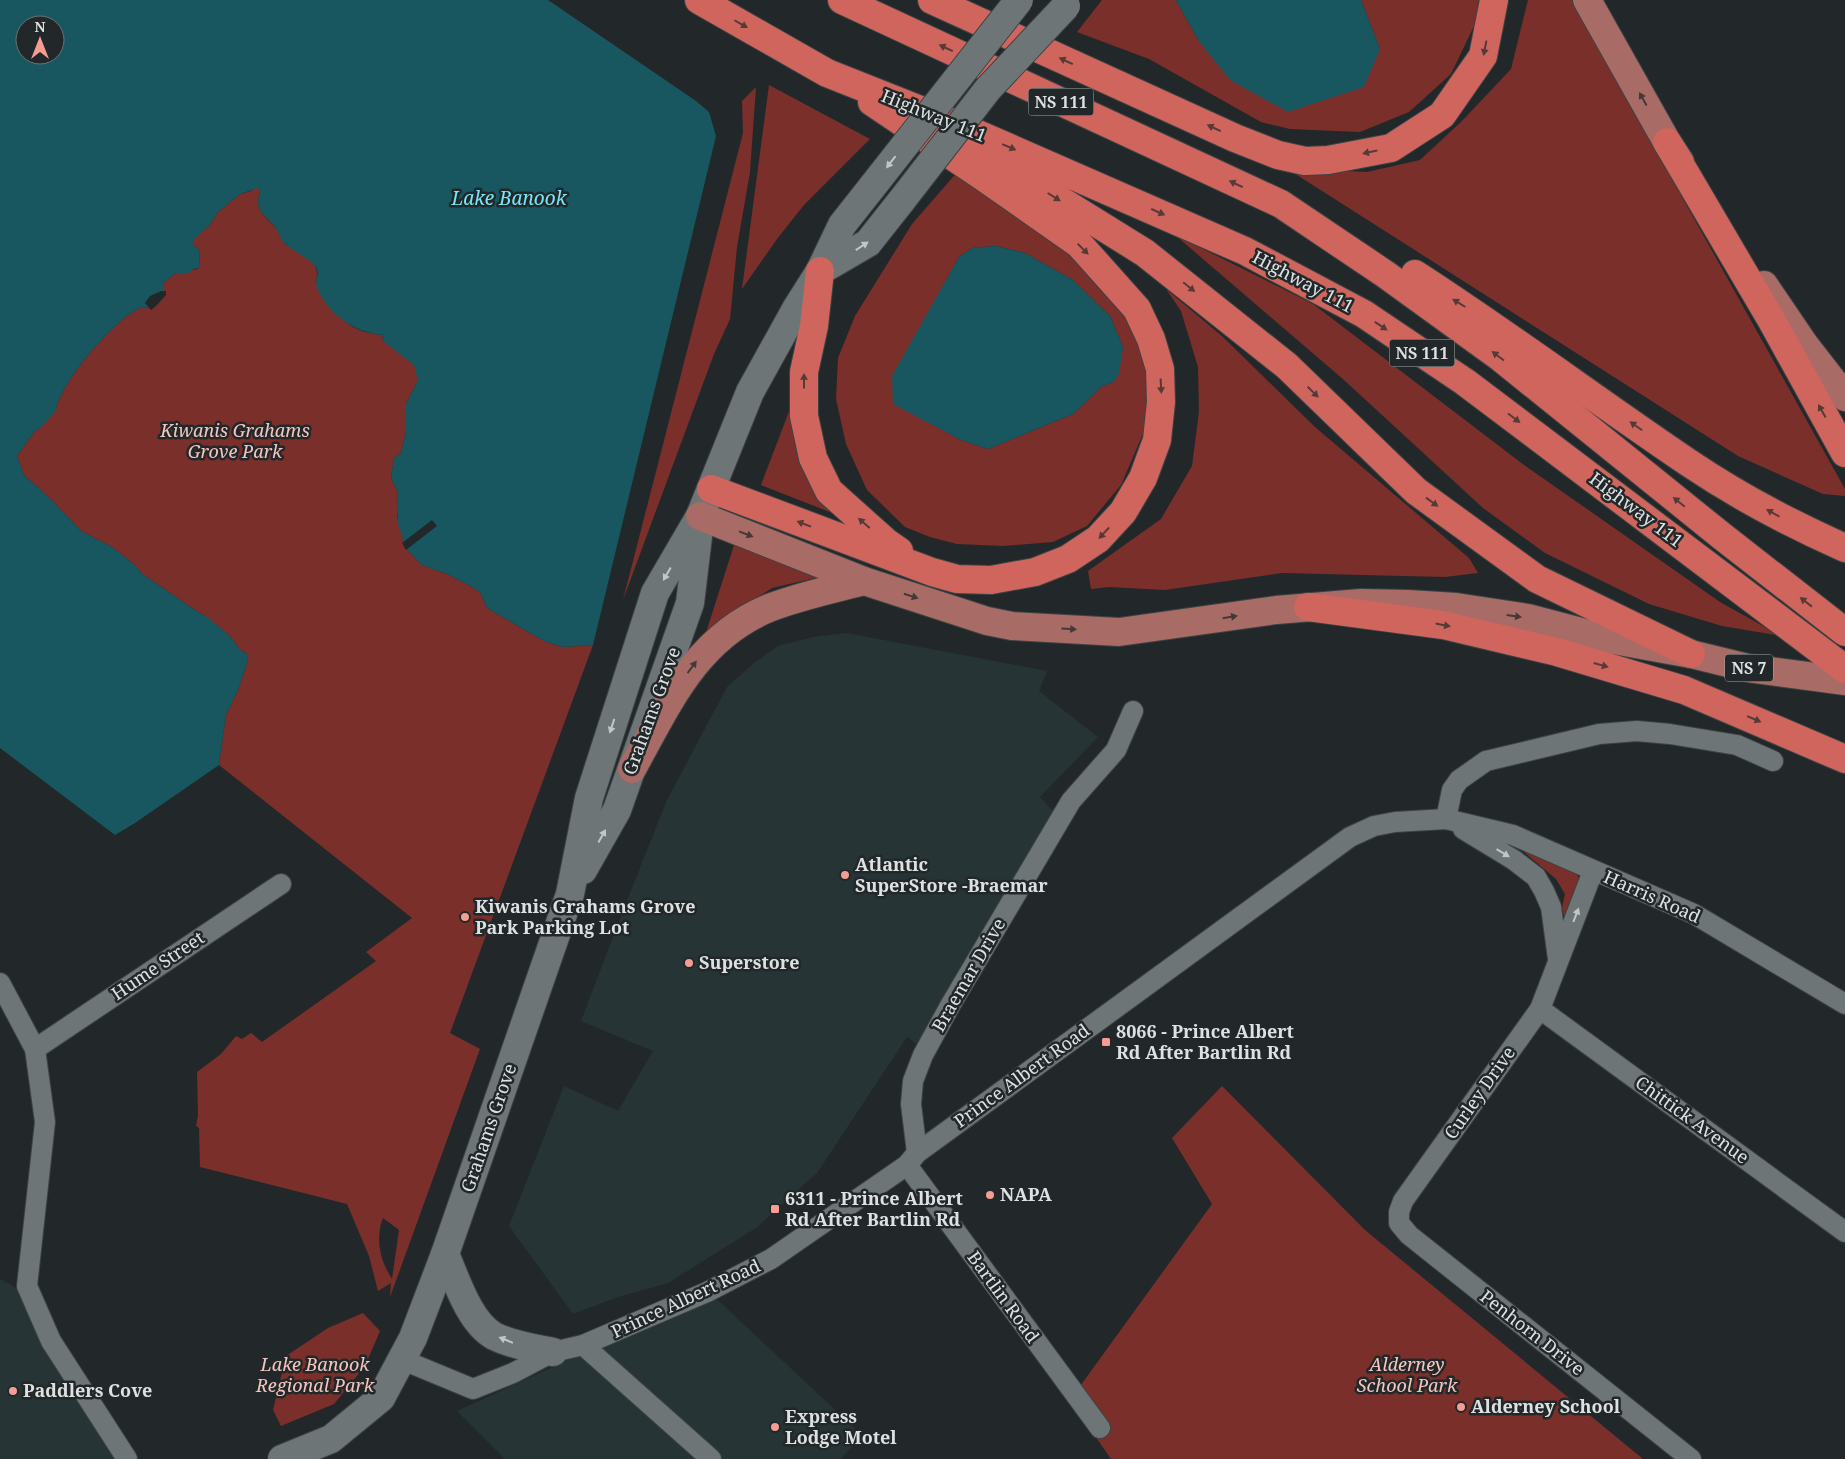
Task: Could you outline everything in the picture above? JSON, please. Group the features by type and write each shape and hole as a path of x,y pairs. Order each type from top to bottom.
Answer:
{"highway":[{"name":"Highway 111","path":"699,0 827,72 958,124 1245,251 1364,314 1465,382 1845,669"},
{"name":"Highway 111","path":"842,0 1281,204 1385,274 1501,358 1723,538 1845,632"},
{"path":"932,0 1234,138 1278,155 1305,161 1328,160 1390,148 1442,115 1483,56 1494,0"},
{"path":"711,489 932,572 957,579 991,580 1035,572 1068,559 1098,539 1128,504 1143,478 1157,440 1161,402 1160,369 1152,339 1137,309 1078,244 982,176 827,72"},
{"path":"827,72 1021,176 1145,252 1287,366 1416,491 1537,579 1691,654"},
{"path":"1666,142 1772,321 1845,453"},
{"path":"1281,204 1364,242 1471,310 1690,464 1780,517 1845,548"},
{"path":"820,271 814,326 804,372 804,416 813,458 829,491 886,542 932,572"},
{"path":"1308,606 1443,624 1566,655 1684,690 1845,759"}],"main road":[{"name":"Grahams Grove","path":"403,1360 445,1254 570,894 589,798 655,593 700,516 750,392 796,309 820,271 842,224 1019,0"},
{"path":"1588,0 1666,142 1804,344 1845,397"},
{"name":"Grahams Grove","path":"820,271 868,243 988,90 1068,3"},
{"name":"Grahams Grove","path":"570,894 617,810 690,603 700,516"},
{"path":"700,516 864,581 987,621 1012,626 1120,632 1308,606 1362,603 1408,604 1456,607 1528,618 1608,639 1691,654"},
{"path":"632,769 675,692 698,660 721,636 767,609 792,600 864,581"},
{"name":"NS 7","path":"1691,654 1748,668 1845,681"},
{"path":"445,1254 477,1320 493,1335 516,1344 553,1352"},
{"path":"282,1459 315,1453 381,1398 403,1360"}],"street":[{"name":"Braemar Drive","path":"912,1159 913,1081 923,1055 1071,801 1116,750 1133,710"},
{"path":"1446,819 1452,790 1459,780 1486,761 1599,734 1637,731 1670,734 1737,745 1773,761"},
{"name":"Prince Albert Road","path":"403,1360 473,1389 514,1373 553,1352 584,1345 707,1292 772,1259 912,1159 1350,837 1374,826 1446,819"},
{"name":"Harris Road","path":"1446,819 1513,835 1694,914 1845,1004"},
{"name":"Curley Drive","path":"1446,819 1514,860 1536,877 1551,907 1558,959"},
{"name":"Curley Drive","path":"1399,1223 1399,1212 1403,1201 1540,1009 1593,871"},
{"name":"Hume Street","path":"35,1049 281,884"},
{"path":"0,984 35,1049 45,1122 26,1286 51,1341 127,1459"},
{"name":"Chittick Avenue","path":"1540,1009 1845,1232"},
{"name":"Bartlin Road","path":"912,1159 1100,1428"},
{"name":"Penhorn Drive","path":"1399,1223 1409,1234 1469,1284 1691,1459"},
{"path":"584,1345 711,1459"}],"shaded area":[{"path":"847,633 1047,671 1039,691 1098,737 1040,797 1062,821 934,1057 907,1037 817,1173 756,1228 668,1283 618,1297 573,1314 509,1226 564,1086 618,1111 653,1051 581,1021 667,800 727,687 754,663 778,646 813,637"},
{"path":"0,1279 20,1290 126,1459 0,1459"},
{"path":"707,1290 862,1435 841,1459 505,1459 457,1411 662,1317"}],"green space":[{"path":"1102,0 1176,0 1198,40 1380,49 1361,0 1479,0 1475,24 1451,74 1409,112 1360,132 1290,129 1261,122 1149,59 1077,32"},
{"path":"1528,0 1572,0 1845,489 1845,496 1823,494 1738,456 1286,168 1367,172 1420,160 1462,121 1511,69"},
{"path":"769,85 870,139 804,205 777,239 742,289"},
{"path":"756,87 750,172 737,247 730,319 714,354 623,600 743,133 742,101"},
{"path":"959,170 1067,246 1133,312 1152,370 1151,415 1121,485 1087,526 1053,542 1003,546 957,544 930,537 905,527 867,490 846,444 836,399 838,358 855,316 912,224","holes":["996,246 1025,253 1073,280 1110,316 1123,347 1115,381 1101,387 1073,414 988,449 961,440 894,404 893,376 959,257 972,248"]},
{"name":"Kiwanis Grahams Grove Park","path":"255,188 260,190 258,202 260,210 277,229 285,244 313,263 317,274 316,282 342,318 358,329 382,335 383,340 412,362 416,369 417,382 406,404 406,431 401,453 394,458 391,478 398,492 397,517 409,552 422,565 447,574 474,588 481,594 487,608 544,641 562,647 593,645 450,1033 480,1049 385,1311 390,1297 391,1283 378,1291 369,1256 347,1204 200,1167 199,1128 196,1126 198,1116 197,1072 221,1054 236,1036 242,1039 251,1033 262,1042 376,961 366,952 412,918 219,765 226,715 238,690 248,660 246,653 240,650 229,635 204,615 141,573 135,565 112,547 81,531 55,503 24,475 17,456 35,431 56,411 59,399 67,385 102,339 128,315 139,308 149,307 163,291 163,283 176,273 189,273 191,270 197,269 200,266 199,249 194,246 192,240 209,226 218,212 240,194","holes":["383,1218 399,1230 392,1279 384,1265 380,1249 379,1233"]},
{"path":"1175,235 1313,304 1524,465 1720,602 1781,636 1722,626 1649,604 1545,553 1483,508 1344,380"},
{"path":"1166,289 1223,337 1315,427 1469,558 1478,573 1445,577 1282,573 1165,590 1109,587 1091,589 1088,571 1161,519 1192,466 1199,411 1198,367 1181,311"},
{"path":"796,393 850,520 761,485"},
{"path":"735,542 824,576 772,588 729,616 702,645"},
{"path":"1535,851 1577,874 1582,886 1565,920 1562,908 1565,894 1556,879 1524,852"},
{"name":"Alderney School Park","path":"1222,1086 1365,1230 1643,1459 1111,1459 1070,1400 1212,1204 1172,1138"},
{"name":"Lake Banook Regional Park","path":"363,1313 380,1331 365,1366 334,1404 281,1426 273,1410 286,1356 328,1328"}],"water":[{"name":"Lake Banook","path":"0,0 548,0 696,101 709,112 716,136 593,645 562,647 544,641 487,608 481,594 474,588 447,574 422,565 409,552 398,524 398,492 391,478 394,458 401,453 406,431 406,404 417,382 414,365 384,342 382,335 352,326 335,314 322,298 317,288 317,269 315,266 284,243 275,226 261,211 258,202 260,190 258,188 240,194 218,212 209,226 193,240 194,246 199,249 200,267 189,273 176,273 163,283 164,293 149,307 139,308 128,315 102,339 67,385 59,399 56,411 35,431 17,456 24,475 55,503 81,531 112,547 135,565 141,573 206,616 229,635 240,650 247,654 248,660 238,690 226,715 219,765 115,835 0,748"},
{"path":"1176,0 1361,0 1380,49 1364,87 1288,112 1230,80 1198,40"},
{"path":"996,246 1025,253 1073,280 1110,316 1123,347 1119,373 1115,381 1101,387 1073,414 988,449 961,440 893,404 892,376 959,257 972,248"}],"pier":[{"path":"166,291 166,295 151,310 145,303 150,296"},
{"path":"432,520 437,526 406,550 402,543"}],"place":[{"name":"Atlantic SuperStore -Braemar","path":"845,875"},
{"name":"Kiwanis Grahams Grove Park Parking Lot","path":"465,917"},
{"name":"Superstore","path":"689,963"},
{"name":"8066 - Prince Albert Rd After Bartlin Rd","path":"1106,1042"},
{"name":"NAPA","path":"990,1195"},
{"name":"6311 - Prince Albert Rd After Bartlin Rd","path":"775,1209"},
{"name":"Paddlers Cove","path":"13,1391"},
{"name":"Alderney School","path":"1461,1407"},
{"name":"Express Lodge Motel","path":"775,1427"}]}
